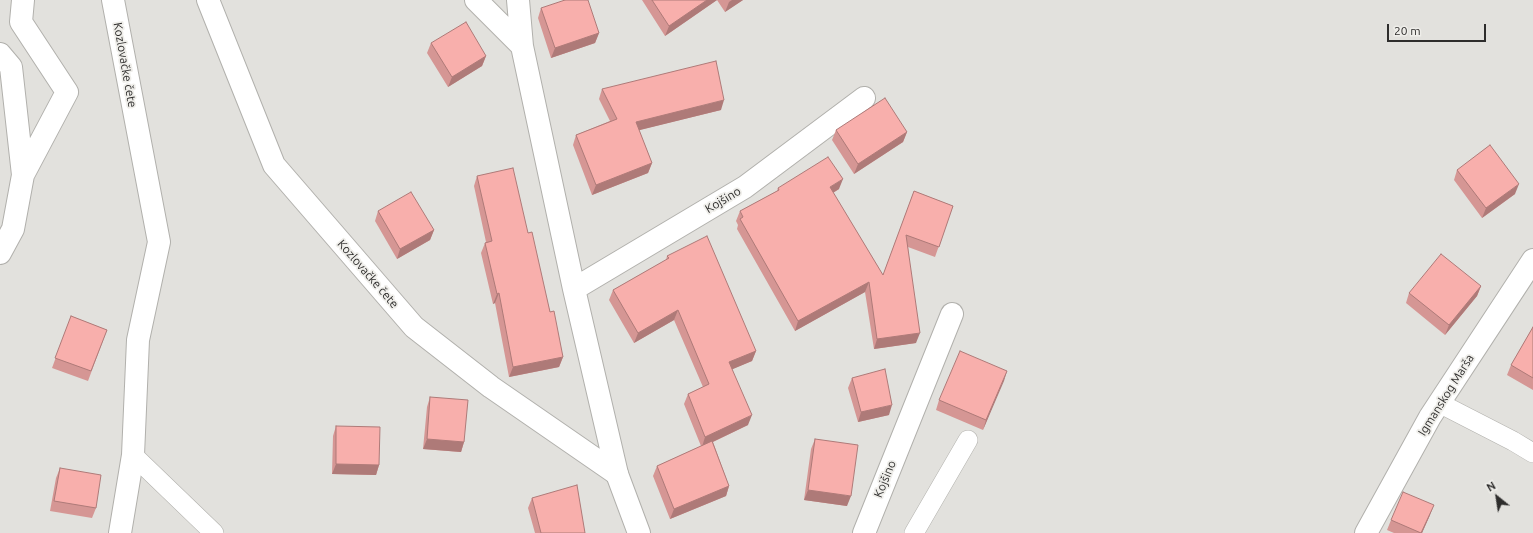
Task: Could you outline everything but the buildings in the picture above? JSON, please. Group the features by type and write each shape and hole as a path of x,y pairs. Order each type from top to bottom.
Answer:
{"street":[{"path":"0,253 12,229 23,175 67,92 21,22 23,0"},
{"name":"Kozlovačke čete","path":"113,0 159,242 138,340 133,455 120,533"},
{"name":"Kozlovačke čete","path":"208,0 274,165 414,327 491,387 617,474"},
{"path":"476,0 522,46"},
{"path":"522,2 522,46 574,289 617,474 639,533"},
{"path":"0,54 11,67 23,175"},
{"name":"Kojšino","path":"574,289 745,187 864,98"},
{"name":"Igmanskog Marša","path":"1366,533 1439,403 1533,262"},
{"name":"Kojšino","path":"864,533 952,314"}],"lane":[{"path":"1439,403 1513,441 1533,453"},
{"path":"914,533 968,440"},
{"path":"133,455 214,533"}]}
